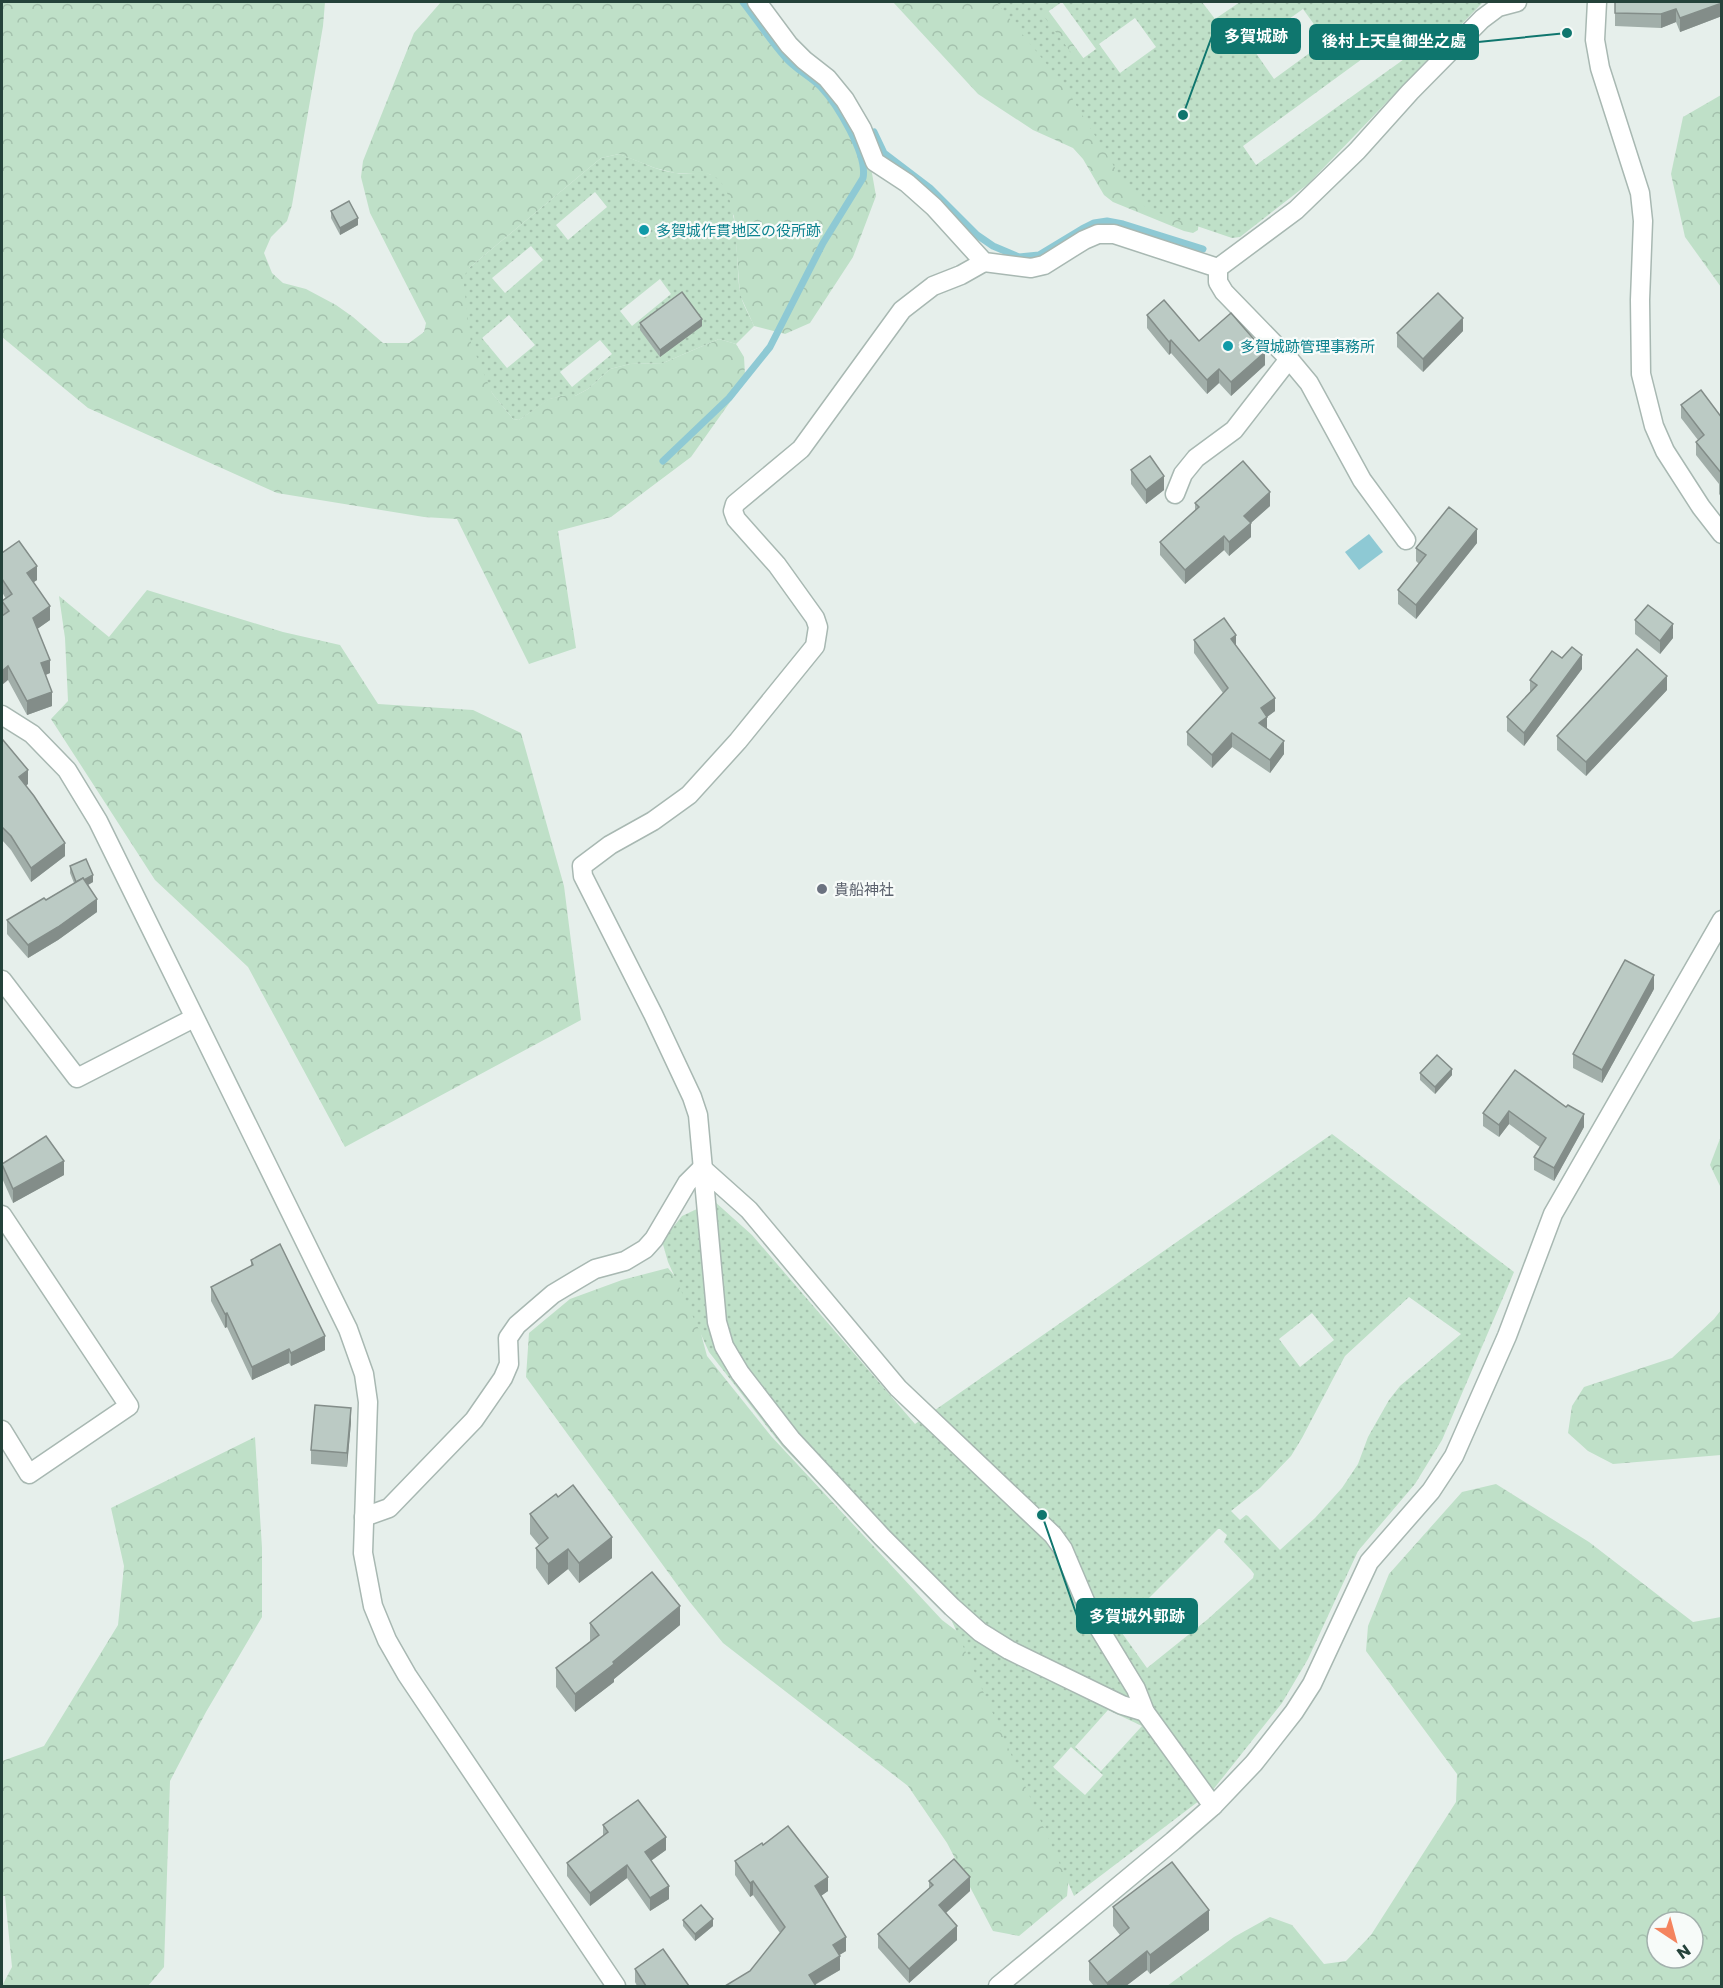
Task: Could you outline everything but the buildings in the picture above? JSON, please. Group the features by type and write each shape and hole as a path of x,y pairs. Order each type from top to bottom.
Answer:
{"street":[{"path":"757,2 789,45 827,78 845,100 862,129 875,162 907,183 934,207 984,262"},
{"path":"1218,268 1296,210 1357,151 1410,92 1482,19 1498,7 1516,2"},
{"path":"1597,2 1595,40 1600,68 1640,193 1643,221 1640,300 1641,374 1654,426 1665,451 1701,507 1722,534"},
{"path":"1145,1712 1122,1705 1029,1660 980,1632 882,1537 791,1439 740,1373 724,1346 717,1322 699,1121 692,1097 583,876 582,866 610,845 653,821 689,795 738,741 815,646 818,627 815,618 777,565 736,519 733,511 735,504 801,449 902,310 933,286 961,275 984,262 1030,268 1044,265 1098,234 1114,234 1218,268"},
{"path":"1218,268 1218,282 1224,292 1314,389 1362,480 1406,540"},
{"path":"1175,494 1183,474 1196,458 1234,430 1288,359"},
{"path":"2,715 32,734 67,770 98,821 348,1329 364,1374 368,1402 363,1553 373,1606 387,1640 406,1675 616,1986"},
{"path":"998,1986 1213,1806 1254,1763 1294,1712 1312,1684 1369,1562 1431,1491 1454,1456 1507,1336 1553,1214 1722,920"},
{"path":"2,980 77,1078 194,1018"},
{"path":"364,1517 389,1508 474,1420 503,1378 509,1364 508,1338 517,1325 553,1294 578,1279 595,1269 625,1261 645,1249 654,1239 687,1183 702,1168"},
{"path":"702,1168 749,1210 898,1388 1053,1535 1063,1549 1091,1615 1136,1689 1145,1712 1213,1806"},
{"path":"2,1215 129,1406 29,1474 2,1430"}],"green space":[{"path":"2,2 325,2 323,26 292,205 287,221 271,237 264,253 272,273 283,283 306,289 336,305 383,343 409,343 424,332 426,323 370,213 361,177 363,161 414,33 441,2 751,2 852,122 870,162 876,196 853,257 810,323 785,334 754,326 740,295 734,216 710,174 675,173 619,154 601,158 469,268 492,393 513,419 519,420 549,399 575,396 588,389 610,369 630,364 663,363 719,339 736,344 744,357 745,375 735,395 691,457 611,517 558,531 576,648 529,664 457,519 424,517 277,493 88,408 2,337"},
{"path":"893,2 1042,2 1199,215 1198,230 1193,233 1184,231 1113,202 1104,195 1083,159 1073,148 1033,130 978,94"},
{"path":"996,2 1062,2 1202,2 1215,19 1240,2 1483,2 1308,184 1240,237 1232,238 1147,209 1125,184 1063,84","holes":["1062,2 1096,49 1078,62 1043,15","1303,9 1326,41 1274,79 1251,46","1135,18 1156,47 1120,73 1099,44","1399,32 1414,52 1256,165 1243,146"]},
{"path":"1721,95 1721,287 1685,237 1671,174 1683,117"},
{"path":"619,154 669,172 712,175 721,183 728,195 732,210 741,296 754,326 736,344 719,339 663,363 630,364 610,369 588,389 575,396 550,399 519,420 513,419 492,393 471,343 463,278 469,268 601,158","holes":["595,192 607,207 568,240 556,225","531,246 543,260 505,293 492,278","660,279 671,294 632,326 620,311","509,315 535,345 507,368 482,338","600,340 612,354 572,387 560,372"]},
{"path":"147,590 283,632 340,645 378,704 473,710 521,733 564,886 581,1020 345,1147 248,967 155,880 51,719 68,701 65,638 59,596 109,637"},
{"path":"1332,1134 1514,1272 1442,1440 1415,1484 1358,1551 1308,1659 1282,1703 1212,1791 1074,1896 951,1619 782,1446 709,1352 668,1262 662,1241 682,1216 714,1201 752,1235 915,1424","holes":["1409,1297 1461,1334 1400,1386 1389,1400 1368,1437 1358,1464 1342,1488 1315,1518 1280,1550 1248,1516 1240,1520 1231,1511 1260,1488 1291,1456 1345,1356","1312,1313 1334,1340 1300,1367 1279,1339","1218,1529 1227,1535 1224,1542 1254,1574 1253,1578 1208,1619 1147,1668 1122,1633 1134,1624 1133,1614","1108,1710 1142,1726 1101,1771 1075,1747","1071,1747 1103,1775 1085,1795 1053,1767"]},
{"path":"1721,1136 1721,1188 1710,1165"},
{"path":"668,1268 691,1296 707,1356 771,1436 942,1620 998,1662 1015,1681 1060,1782 1069,1875 1067,1896 1019,1936 993,1931 947,1843 908,1786 723,1643 689,1601 526,1377 529,1333 570,1299 622,1280"},
{"path":"1721,1310 1721,1455 1613,1464 1588,1451 1568,1433 1572,1406 1584,1387 1672,1358"},
{"path":"255,1437 262,1548 262,1617 206,1712 170,1781 164,1967 148,1986 2,1986 12,1967 5,1896 2,1896 2,1761 44,1746 118,1625 124,1566 111,1508"},
{"path":"1496,1484 1589,1542 1693,1622 1721,1617 1721,1986 1167,1986 1234,1937 1270,1917 1292,1925 1324,1964 1346,1961 1371,1935 1456,1802 1457,1774 1366,1651 1368,1626 1389,1574 1462,1492"}],"water":[{"path":"1369,534 1383,552 1359,570 1345,552"}],"waterway":[{"path":"663,461 729,398 770,347 823,243 863,178 861,156 850,130 835,105 821,87 785,57 743,2"},
{"path":"874,132 884,153 930,188 977,235 993,246 1019,257 1039,255 1082,229 1094,223 1107,221 1203,249"}],"place":[{"name":"後村上天皇御坐之處","path":"1567,33"},
{"name":"多賀城跡","path":"1183,115"},
{"name":"多賀城作貫地区の役所跡","path":"644,230"},
{"name":"多賀城跡管理事務所","path":"1228,346"},
{"name":"貴船神社","path":"822,889"},
{"name":"多賀城外郭跡","path":"1042,1515"}]}
